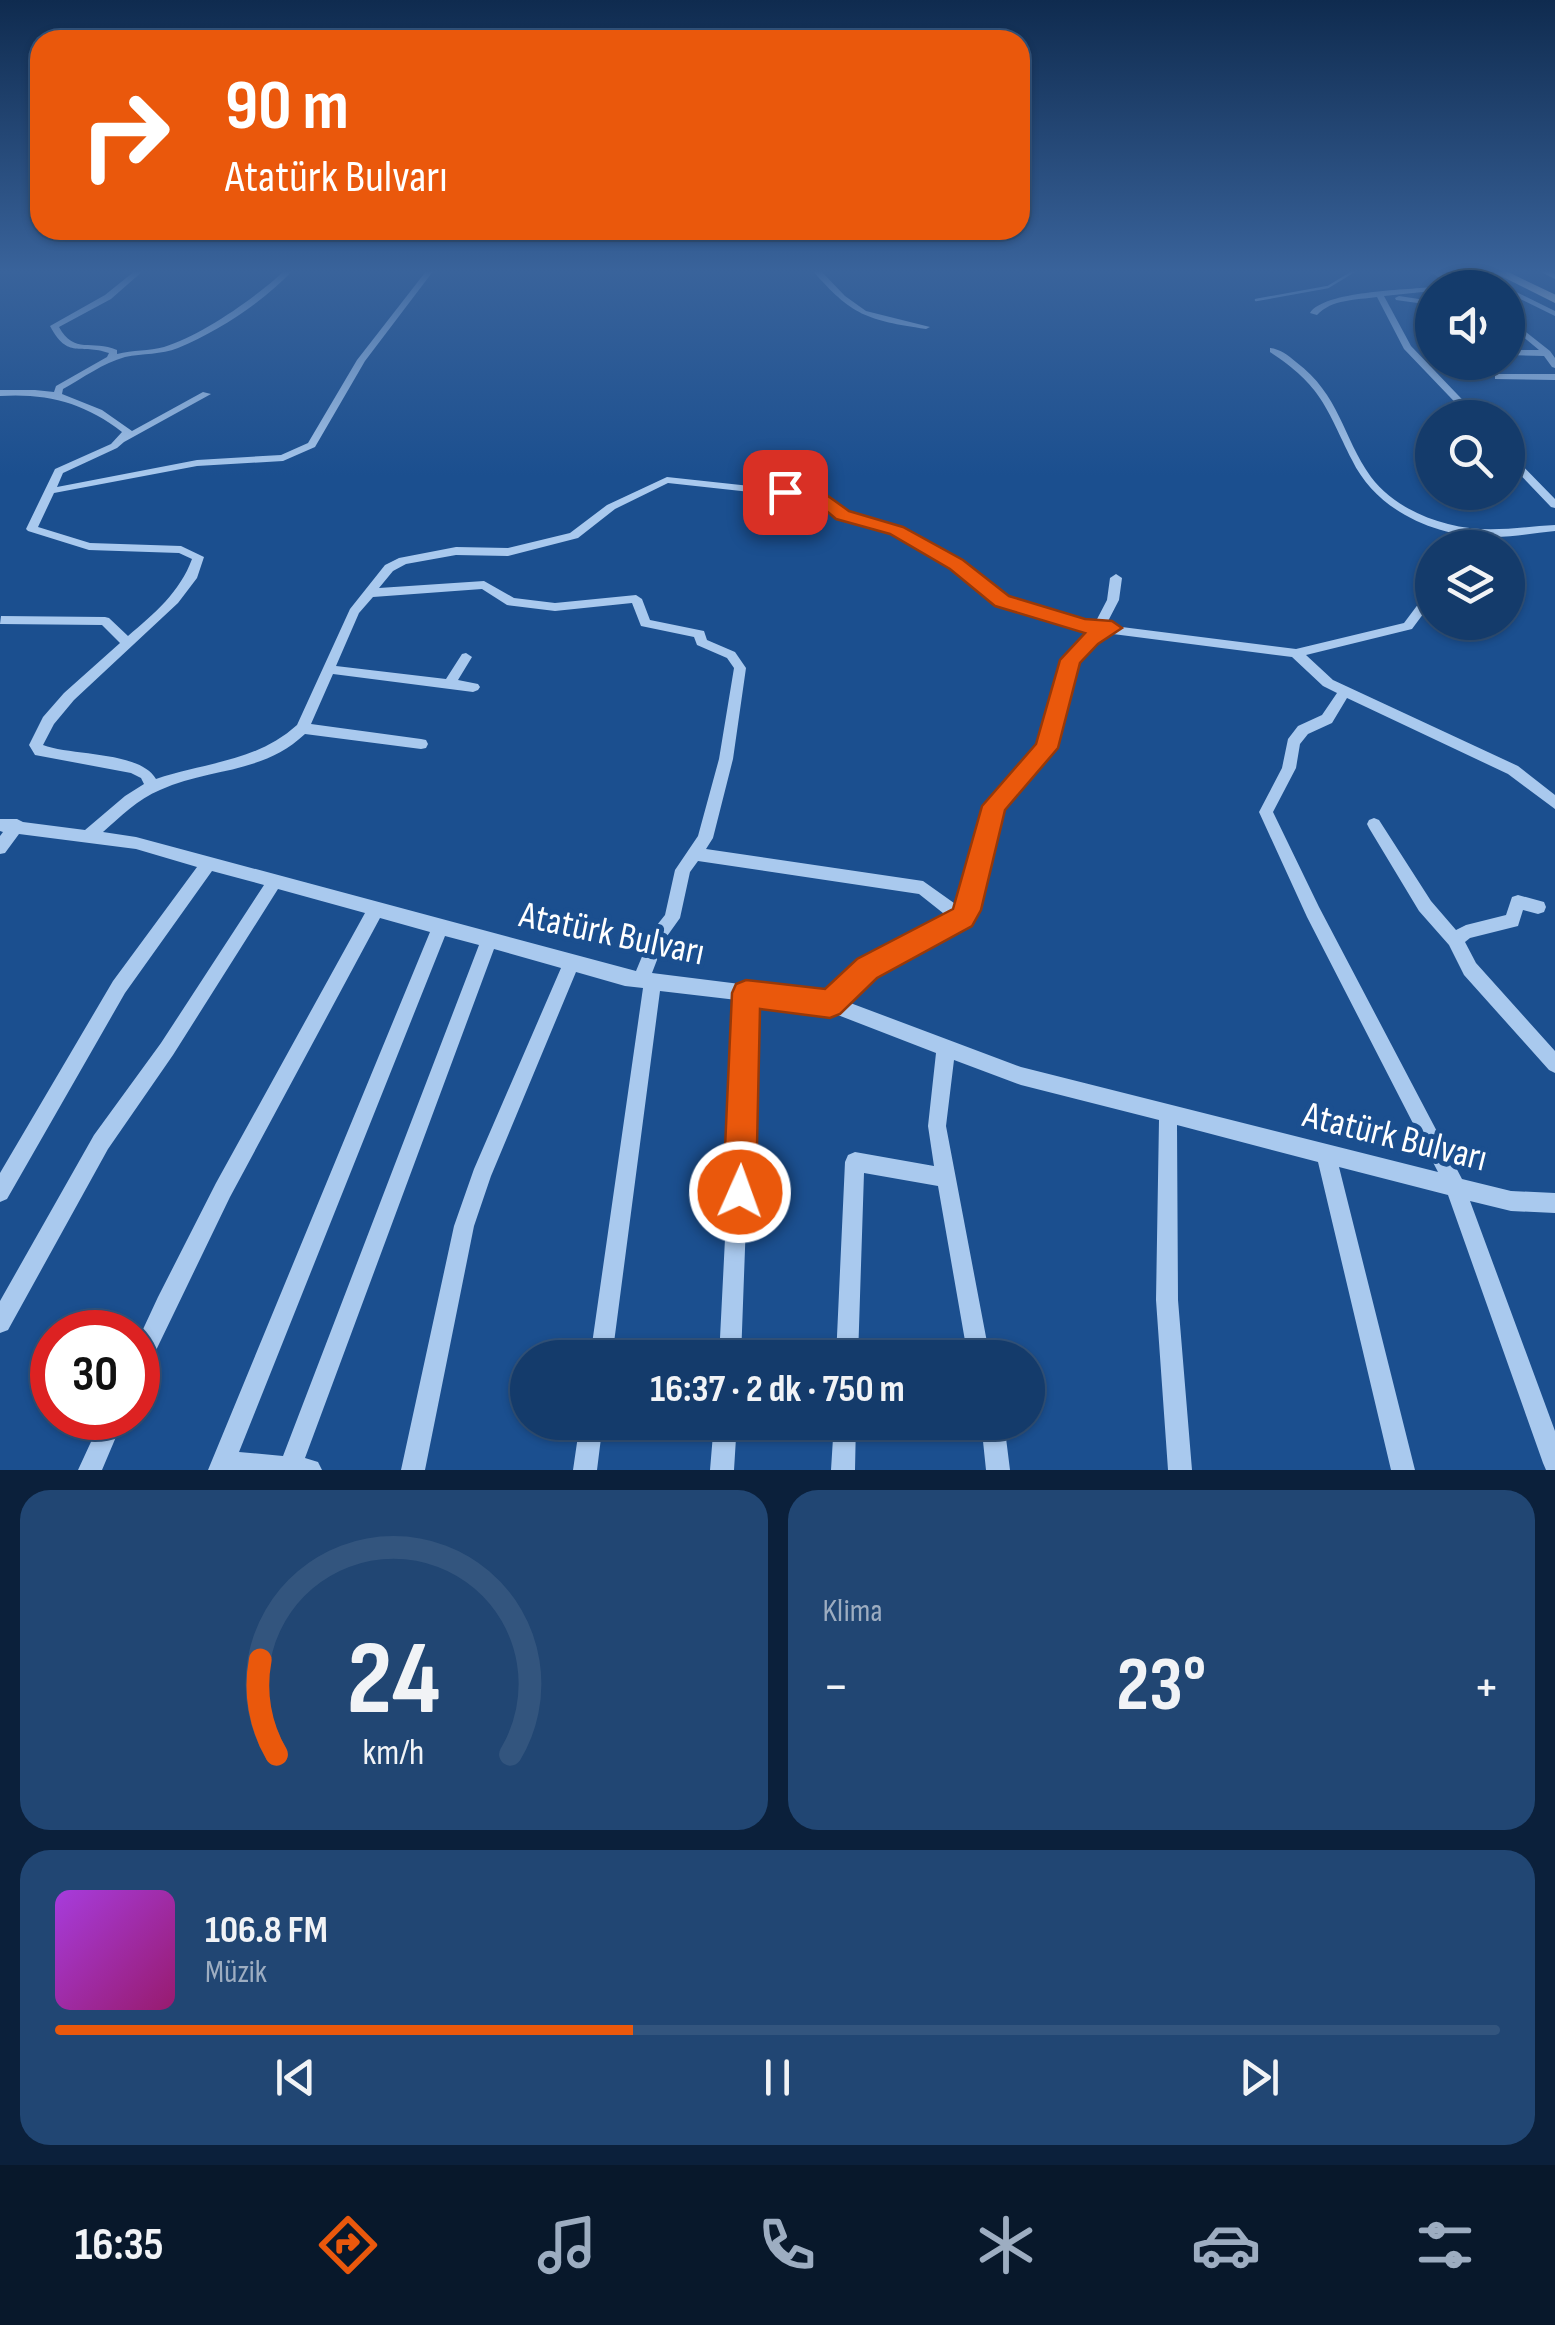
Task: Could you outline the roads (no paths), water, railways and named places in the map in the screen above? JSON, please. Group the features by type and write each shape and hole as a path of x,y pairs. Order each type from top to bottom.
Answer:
{"street":[{"path":"63,339 76,349 112,349 112,356 104,363"},
{"path":"58,394 56,390 63,384 130,352 158,351 189,339"},
{"path":"50,491 197,463 283,458 305,450 317,440 361,360 378,339"},
{"path":"1402,339 1459,400"},
{"path":"1530,339 1555,365"},
{"path":"1273,350 1323,389 1342,422 1357,462 1389,502 1412,515 1462,530"},
{"path":"1525,353 1547,353"},
{"path":"1525,376 1555,377"},
{"path":"0,393 58,394 103,413 128,432 124,440"},
{"path":"153,786 146,774 134,768 40,751 36,745 49,722 95,669 191,579 198,557 181,550 89,546 32,530 58,471 206,394"},
{"path":"1525,475 1555,505"},
{"path":"88,836 153,786 246,762 292,741 302,728 354,612 389,568 404,561 456,551 508,552 574,536 610,507 654,485 678,479 794,494 814,491 842,515 896,530 957,565 1002,601 1106,628 1296,653 1408,626 1415,617"},
{"path":"1525,531 1555,528"},
{"path":"830,1004 867,968 962,918 968,910 994,806 1046,748 1070,660 1106,628 1116,578"},
{"path":"368,593 484,585 512,602 556,607 636,598 644,624 700,634 701,642 732,655 740,668 726,759 705,838 683,870 672,918 659,934 647,980 603,1340"},
{"path":"1,620 104,621 126,642"},
{"path":"1296,653 1328,683 1513,770 1555,803"},
{"path":"449,684 466,657"},
{"path":"327,668 473,688"},
{"path":"1344,692 1327,718 1302,730 1293,743 1289,768 1266,812 1313,912 1455,1186 1555,1463"},
{"path":"302,728 421,744"},
{"path":"1374,824 1425,906 1455,940 1470,969 1555,1064"},
{"path":"0,848 8,825"},
{"name":"Atatürk Bulvarı","path":"8,825 136,843 572,963 647,980 830,1004 1021,1076 1511,1200 1555,1203"},
{"path":"696,854 923,888 962,918"},
{"path":"0,1192 120,987 209,863"},
{"path":"0,1322 101,1142 167,1049 275,881"},
{"path":"1455,940 1466,932 1512,921 1518,902 1538,908"},
{"path":"160,1317 222,1188 287,1078 376,909"},
{"path":"440,926 221,1466 297,1469 490,940"},
{"path":"413,1470 464,1226 480,1176 572,963"},
{"path":"731,1340 746,993"},
{"path":"946,1048 937,1126 943,1177 976,1340"},
{"path":"1168,1113 1168,1300 1180,1470"},
{"path":"1326,1154 1403,1470"},
{"path":"848,1340 855,1162 943,1177"},
{"path":"90,1470 103,1440"},
{"path":"585,1470 589,1440"},
{"path":"722,1470 724,1440"},
{"path":"842,1470 843,1440"},
{"path":"994,1440 998,1470"}]}
